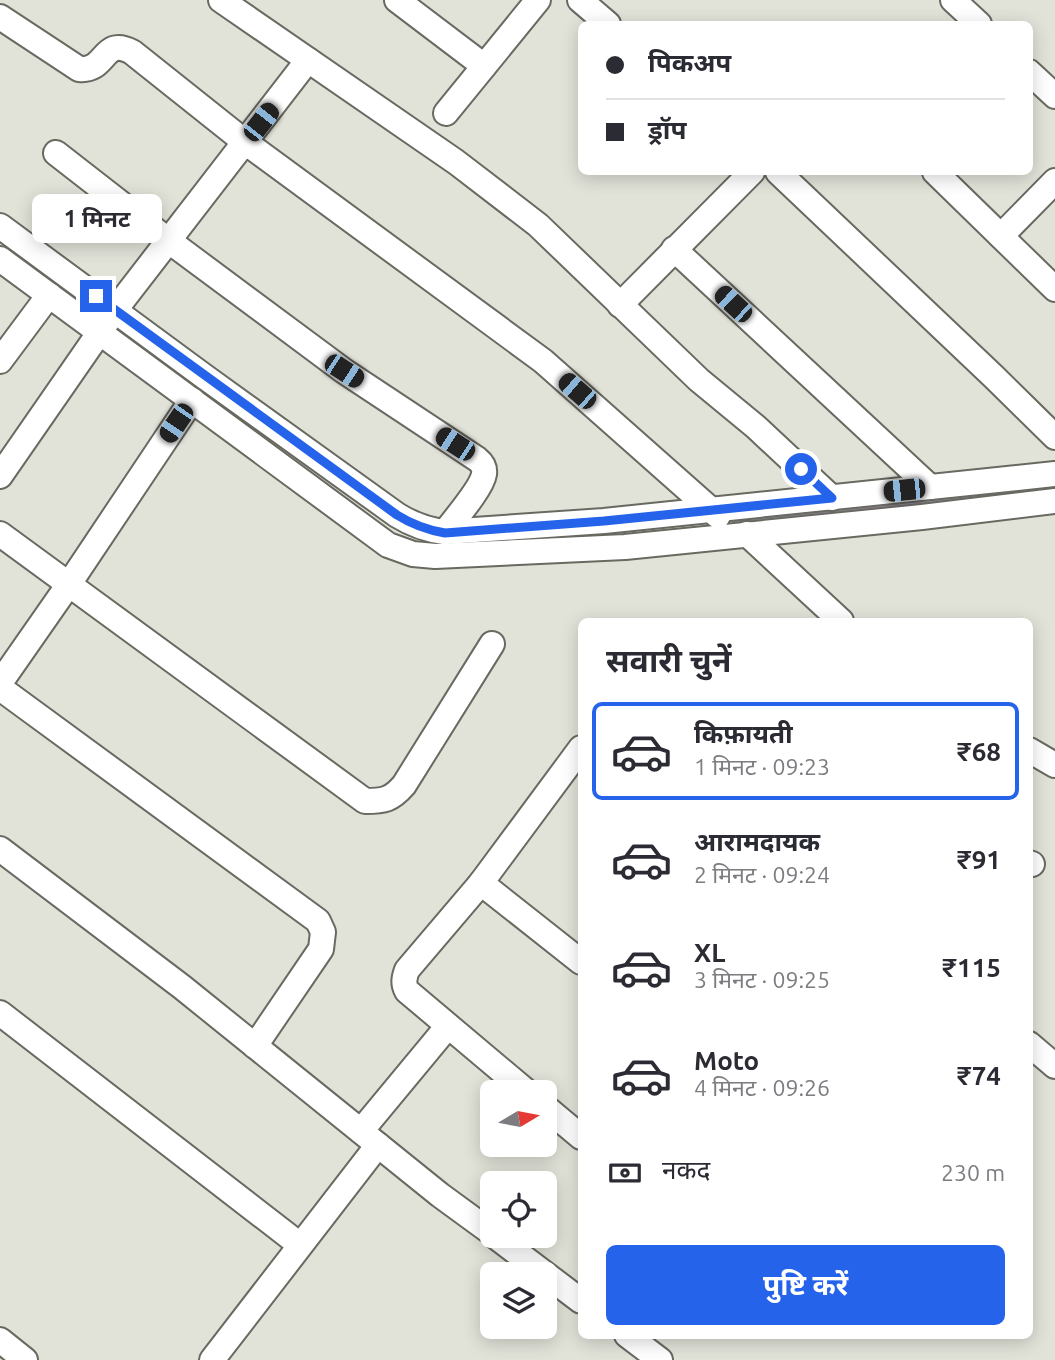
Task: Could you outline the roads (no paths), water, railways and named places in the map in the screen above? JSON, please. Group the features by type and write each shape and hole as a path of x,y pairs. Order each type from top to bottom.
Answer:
{"street":[{"path":"397,0 484,66"},
{"path":"446,113 538,0"},
{"path":"580,0 604,21"},
{"path":"953,0 976,21"},
{"path":"226,1 456,162 538,225 699,380 756,427 832,498"},
{"path":"0,17 79,69 94,68 114,48 125,48 132,52 245,142 542,361 727,525 837,618"},
{"path":"0,476 108,320 308,60"},
{"path":"1033,76 1055,96"},
{"path":"56,153 344,371 477,459 485,472 480,484 445,533"},
{"path":"620,305 749,175"},
{"path":"781,175 1055,437"},
{"path":"938,175 1055,289"},
{"path":"1001,236 1055,181"},
{"path":"0,226 108,320 192,400 388,545 413,554 435,556 625,547 832,498 1055,474"},
{"path":"674,249 930,487"},
{"path":"0,259 49,295 108,320 409,523 427,530 445,533 604,521 727,525 1055,501"},
{"path":"0,361 49,295"},
{"path":"192,400 0,685 318,921 323,932 321,949 256,1046"},
{"path":"0,534 365,801 388,799 395,796 404,785 492,644"},
{"path":"1033,752 1055,765"},
{"path":"513,1080 407,991 404,981 407,970 481,883 578,755"},
{"path":"0,849 182,987 480,1224"},
{"path":"481,883 578,960"},
{"path":"0,1013 300,1245"},
{"path":"212,1360 300,1245 448,1026"},
{"path":"1033,1047 1055,1066"},
{"path":"557,1117 578,1134"},
{"path":"511,1248 578,1299"},
{"path":"632,1339 660,1360"},
{"path":"0,1340 25,1360"}],"waterway":[{"path":"735,520 1055,487"}]}
